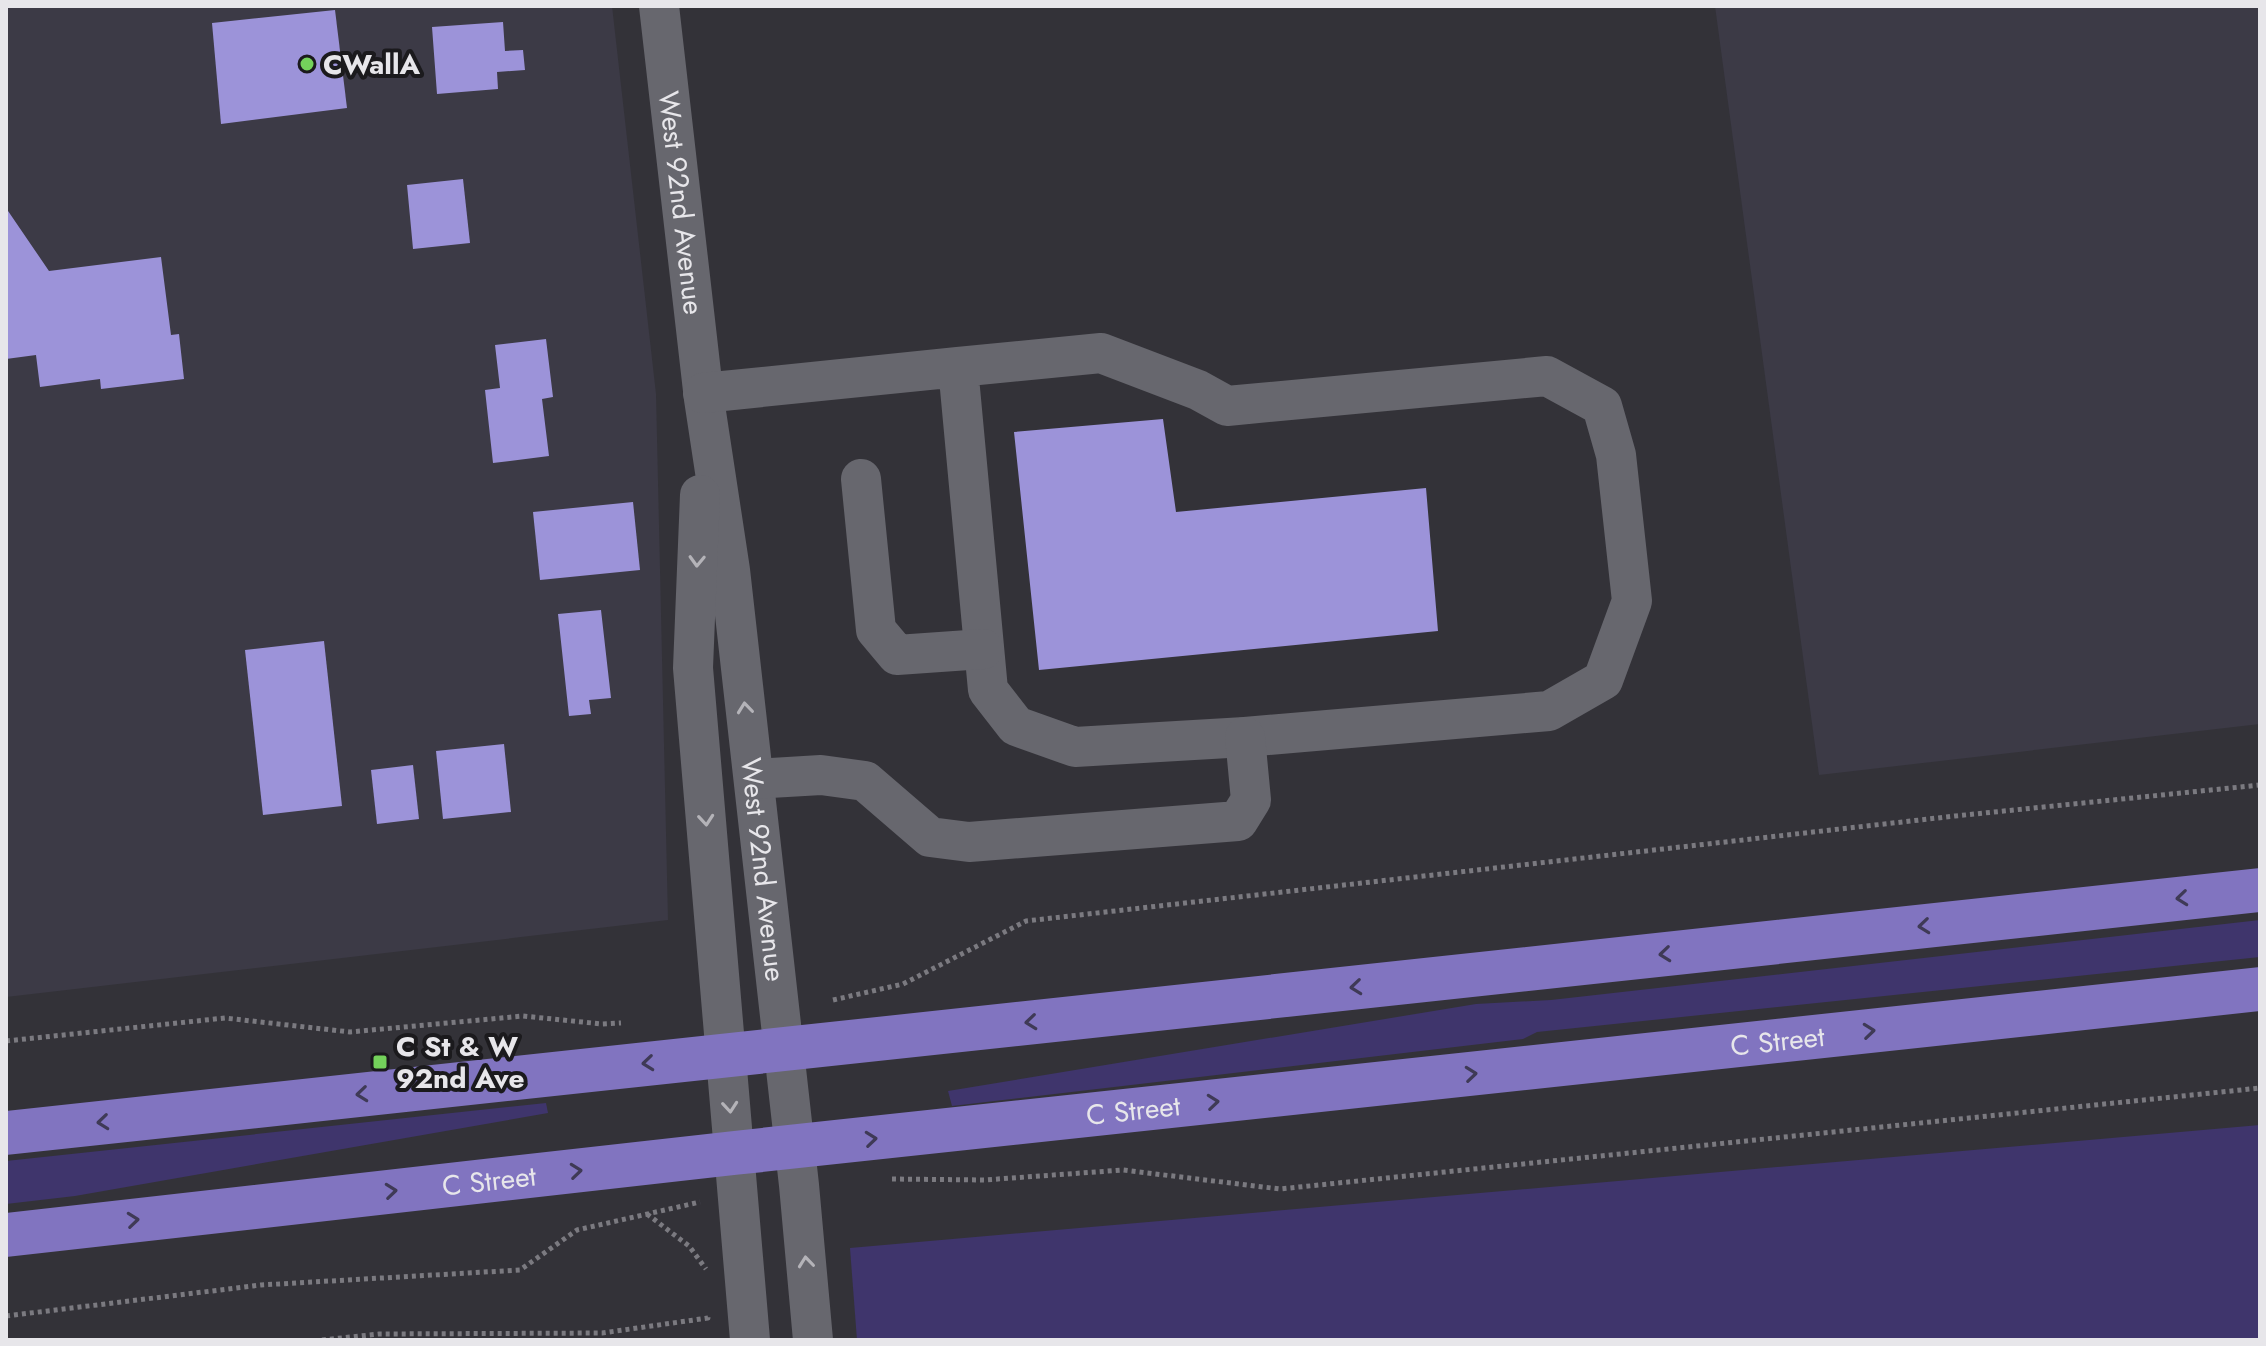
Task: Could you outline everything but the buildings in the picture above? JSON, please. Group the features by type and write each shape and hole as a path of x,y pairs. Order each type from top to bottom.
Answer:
{"main road":[{"path":"6,1133 726,1055 782,1031 2260,890"},
{"name":"C Street","path":"6,1235 736,1173 793,1147 2260,989"}],"street":[{"name":"West 92nd Avenue","path":"659,6 704,396 730,570 813,1340"},
{"path":"704,396 958,367 1101,353 1198,390 1227,406 1547,376 1602,406 1616,455 1632,601 1603,680 1549,711 1245,737 1075,747 1016,726 988,690 958,367"},
{"name":"West 92nd Avenue","path":"704,396 693,668 750,1340"},
{"path":"861,479 876,630 897,655 983,649"},
{"path":"754,779 821,775 865,781 930,837 969,842 1238,821 1251,800 1245,737"}],"path":[{"path":"782,1031 903,984 1026,921 1955,816 2260,785"},
{"path":"6,1041 225,1018 350,1032 523,1016 602,1024 632,1023"},
{"path":"877,1179 984,1180 1123,1170 1280,1189 2260,1088"},
{"path":"6,1316 261,1285 520,1270 577,1230 647,1214 736,1173"},
{"path":"647,1214 689,1246 710,1275"},
{"path":"322,1340 379,1334 602,1333 708,1318 708,1303"}],"shaded area":[{"path":"6,6 612,6 656,394 668,920 6,997"},
{"path":"1715,6 2260,6 2260,724 1819,775"},
{"path":"2260,920 2260,957 1537,1032 1523,1039 952,1106 948,1091 1476,1004 1551,1000"},
{"path":"546,1103 548,1113 75,1196 6,1204 6,1161"},
{"path":"2260,1125 2260,1340 857,1340 850,1248"}],"place":[{"name":"CWallA","path":"307,64"},
{"name":"C St & W 92nd Ave","path":"380,1062"}]}
